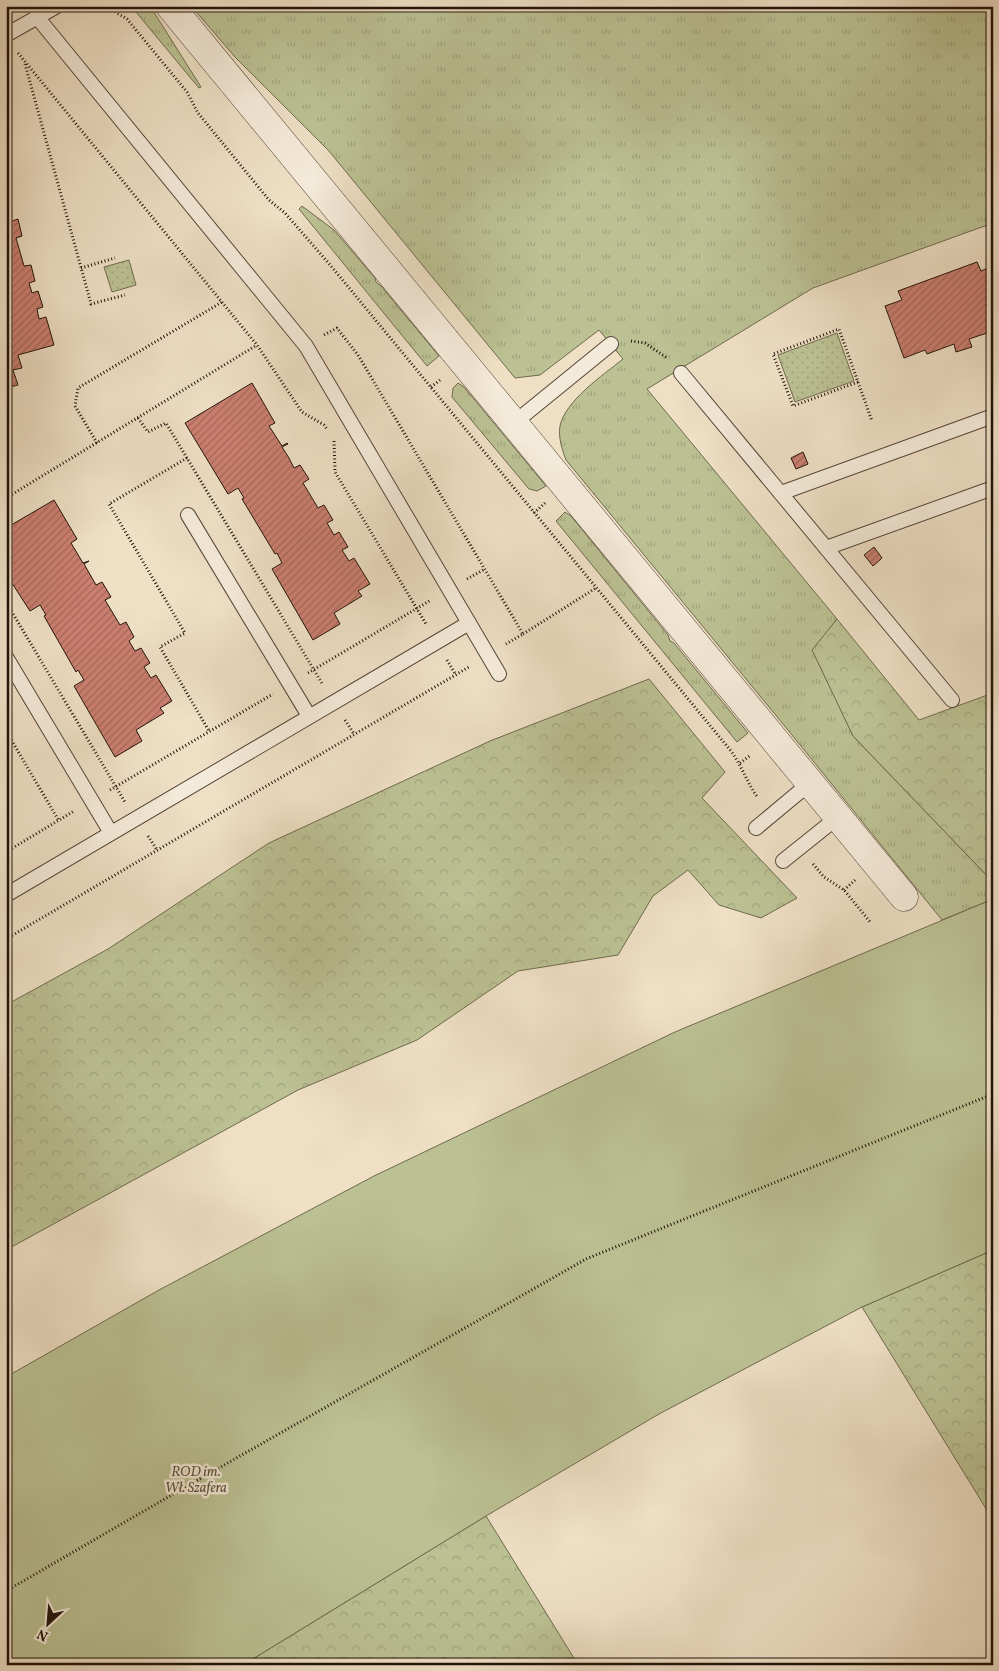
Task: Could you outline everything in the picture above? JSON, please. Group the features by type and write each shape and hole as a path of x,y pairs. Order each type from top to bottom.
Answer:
{"street":[{"path":"170,6 904,897"}],"lane":[{"path":"6,34 56,6"},
{"path":"37,17 306,346 499,674"},
{"path":"514,424 611,344"},
{"path":"681,373 952,700"},
{"path":"781,493 993,416"},
{"path":"826,548 993,488"},
{"path":"188,515 309,716"},
{"path":"6,895 469,623"},
{"path":"6,657 111,833"},
{"path":"756,828 810,783"},
{"path":"783,861 838,817"}],"path":[{"path":"106,6 127,19 187,92 198,113 263,193 284,213 326,260 731,751 740,763 749,785 760,802"},
{"path":"16,51 257,345 302,412 324,425 331,433"},
{"path":"24,61 91,304 125,295"},
{"path":"81,268 115,258"},
{"path":"97,442 75,406 78,388 222,302"},
{"path":"306,346 337,328 358,355 523,634"},
{"path":"858,382 793,406 773,354 839,329 872,421"},
{"path":"611,344 620,340 645,343 668,358 681,373"},
{"path":"6,498 257,345"},
{"path":"138,418 148,432 166,423 354,734"},
{"path":"6,852 416,608 335,472 335,443 333,438"},
{"path":"187,458 110,504 185,633 160,647 209,731"},
{"path":"6,939 488,655 596,588"},
{"path":"6,602 115,786 157,850"},
{"path":"6,731 59,821"},
{"path":"811,862 824,877 844,890 871,923"},
{"path":"6,1592 174,1493 586,1259 993,1094"}],"green space":[{"path":"130,6 150,6 201,87 199,88"},
{"path":"191,6 993,6 993,223 813,288 647,389 837,619 813,650 853,736 993,882 993,899 942,920 566,460 560,434 563,417 569,407 586,389 623,359 599,330 540,375 515,378 329,151 235,57"},
{"path":"302,206 334,230 439,356 427,366 299,209"},
{"path":"129,260 136,285 112,292 104,267"},
{"path":"837,333 854,381 795,402 778,355"},
{"path":"458,383 464,387 546,486 537,491 529,489 452,397 453,388"},
{"path":"565,512 571,516 668,635 670,641 674,643 748,733 737,742 556,521"},
{"path":"837,619 919,720 993,693 993,882 853,736 812,650"},
{"path":"649,679 725,772 702,798 797,898 761,918 719,905 688,870 653,896 618,955 518,971 417,1040 298,1090 6,1250 6,1005 108,949 269,843 490,741"},
{"name":"ROD im. Wł. Szafera","path":"993,899 993,1250 862,1307 659,1414 486,1516 243,1665 6,1665 6,1377 159,1290 374,1176 675,1032"},
{"path":"993,1250 993,1520 862,1307"},
{"path":"486,1516 577,1663 574,1665 243,1665"}],"building":[{"path":"6,203 12,221 18,219 22,236 16,238 24,266 31,265 35,281 29,283 32,293 38,291 43,307 37,309 39,319 46,317 54,345 18,355 22,368 13,370 18,385 6,388"},
{"path":"977,262 981,271 993,266 993,331 969,339 972,347 956,352 954,344 927,354 925,350 904,358 885,306 902,300 898,291"},
{"path":"252,383 275,423 269,426 282,446 288,444 282,447 294,468 300,465 309,479 303,483 318,508 324,505 333,520 327,523 334,535 339,532 348,547 342,550 349,561 354,558 370,584 358,591 362,596 334,613 340,624 313,640 272,569 282,563 277,553 275,554 242,499 244,498 238,488 228,494 185,423"},
{"path":"803,452 808,464 796,469 791,458"},
{"path":"54,500 77,539 71,543 83,563 89,561 84,564 96,585 102,582 111,597 105,600 120,625 126,622 134,637 129,641 135,651 141,648 150,663 144,667 151,678 156,675 172,701 160,708 164,713 136,730 142,741 115,757 74,686 84,680 78,670 76,672 44,616 46,615 40,605 30,611 6,574 6,528"},
{"path":"874,547 882,558 873,566 864,555"},
{"path":"993,583 993,602 987,585"}]}
